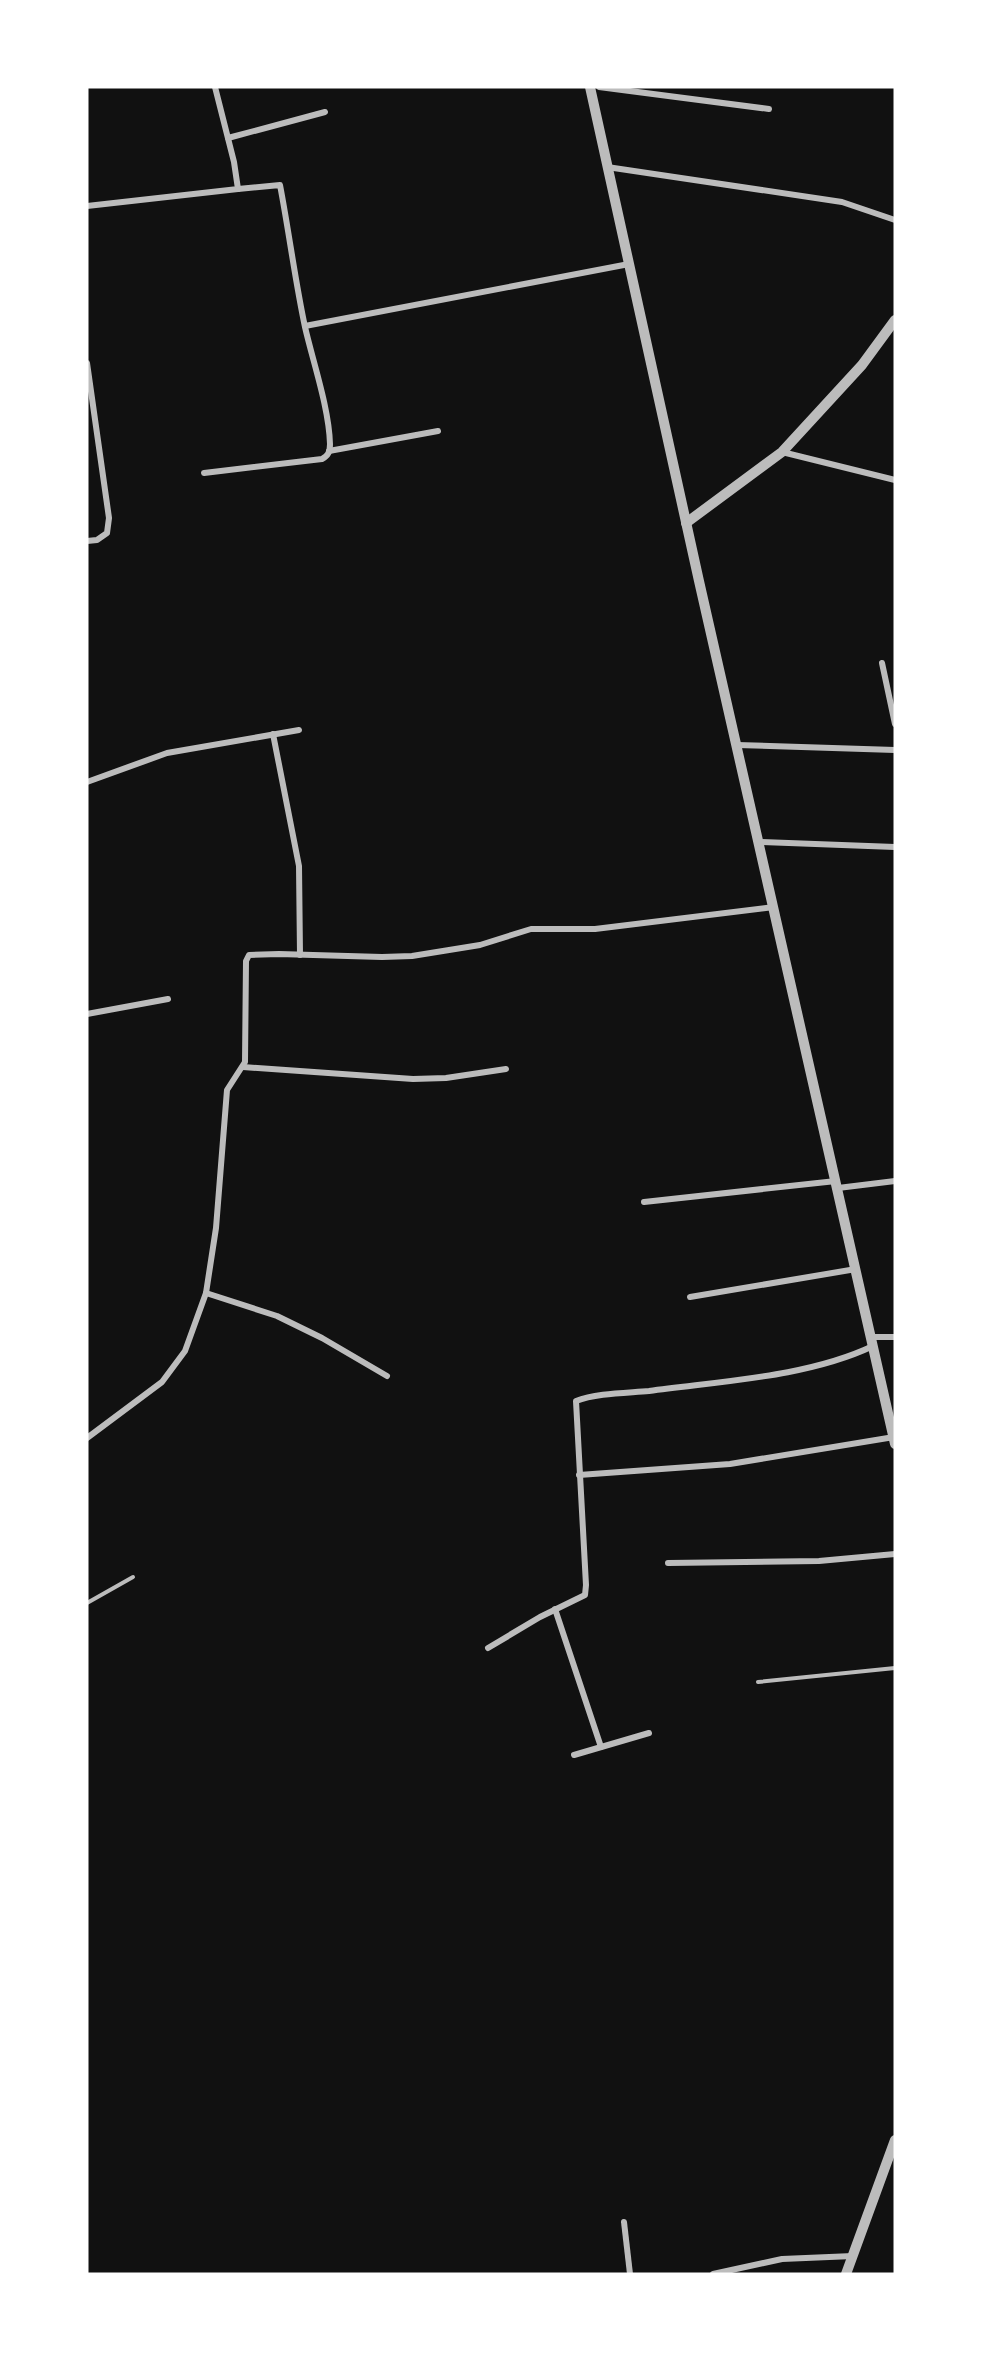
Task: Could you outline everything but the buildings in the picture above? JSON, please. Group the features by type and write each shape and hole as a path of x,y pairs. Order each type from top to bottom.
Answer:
{"street":[{"path":"215,87 238,189"},
{"path":"579,1475 730,1464 895,1442 686,523 590,87"},
{"path":"599,87 769,109"},
{"path":"228,138 325,112"},
{"path":"607,167 842,202 895,220"},
{"path":"87,206 280,185 330,451"},
{"path":"305,326 629,264"},
{"path":"686,523 782,452 862,365 895,320"},
{"path":"87,363 110,518 107,533 97,540 87,541"},
{"path":"204,473 317,460 325,458 330,451 438,430"},
{"path":"782,452 895,480"},
{"path":"882,663 892,696 895,724"},
{"path":"87,782 167,753 299,730"},
{"path":"273,734 299,866 300,955"},
{"path":"736,745 895,750"},
{"path":"759,842 895,847"},
{"path":"87,1438 162,1382 185,1351 206,1293 216,1228 227,1089 231,1080 243,1067 245,1059 247,958 252,954 412,956 480,945 531,929 595,928 774,907"},
{"path":"87,1014 168,999"},
{"path":"243,1067 413,1079 446,1078 506,1069"},
{"path":"644,1202 837,1184 895,1181"},
{"path":"690,1297 856,1269"},
{"path":"206,1293 277,1316 322,1338 387,1376"},
{"path":"488,1648 555,1609 585,1595 576,1406 578,1401 827,1364 851,1356 872,1342 895,1337"},
{"path":"668,1563 819,1561 895,1554"},
{"path":"555,1609 601,1747"},
{"path":"574,1755 650,1733"},
{"path":"846,2274 895,2140"},
{"path":"624,2222 630,2274"},
{"path":"713,2274 782,2259 853,2256"}],"lane":[{"path":"87,1603 133,1577"},
{"path":"758,1682 895,1668"}]}
